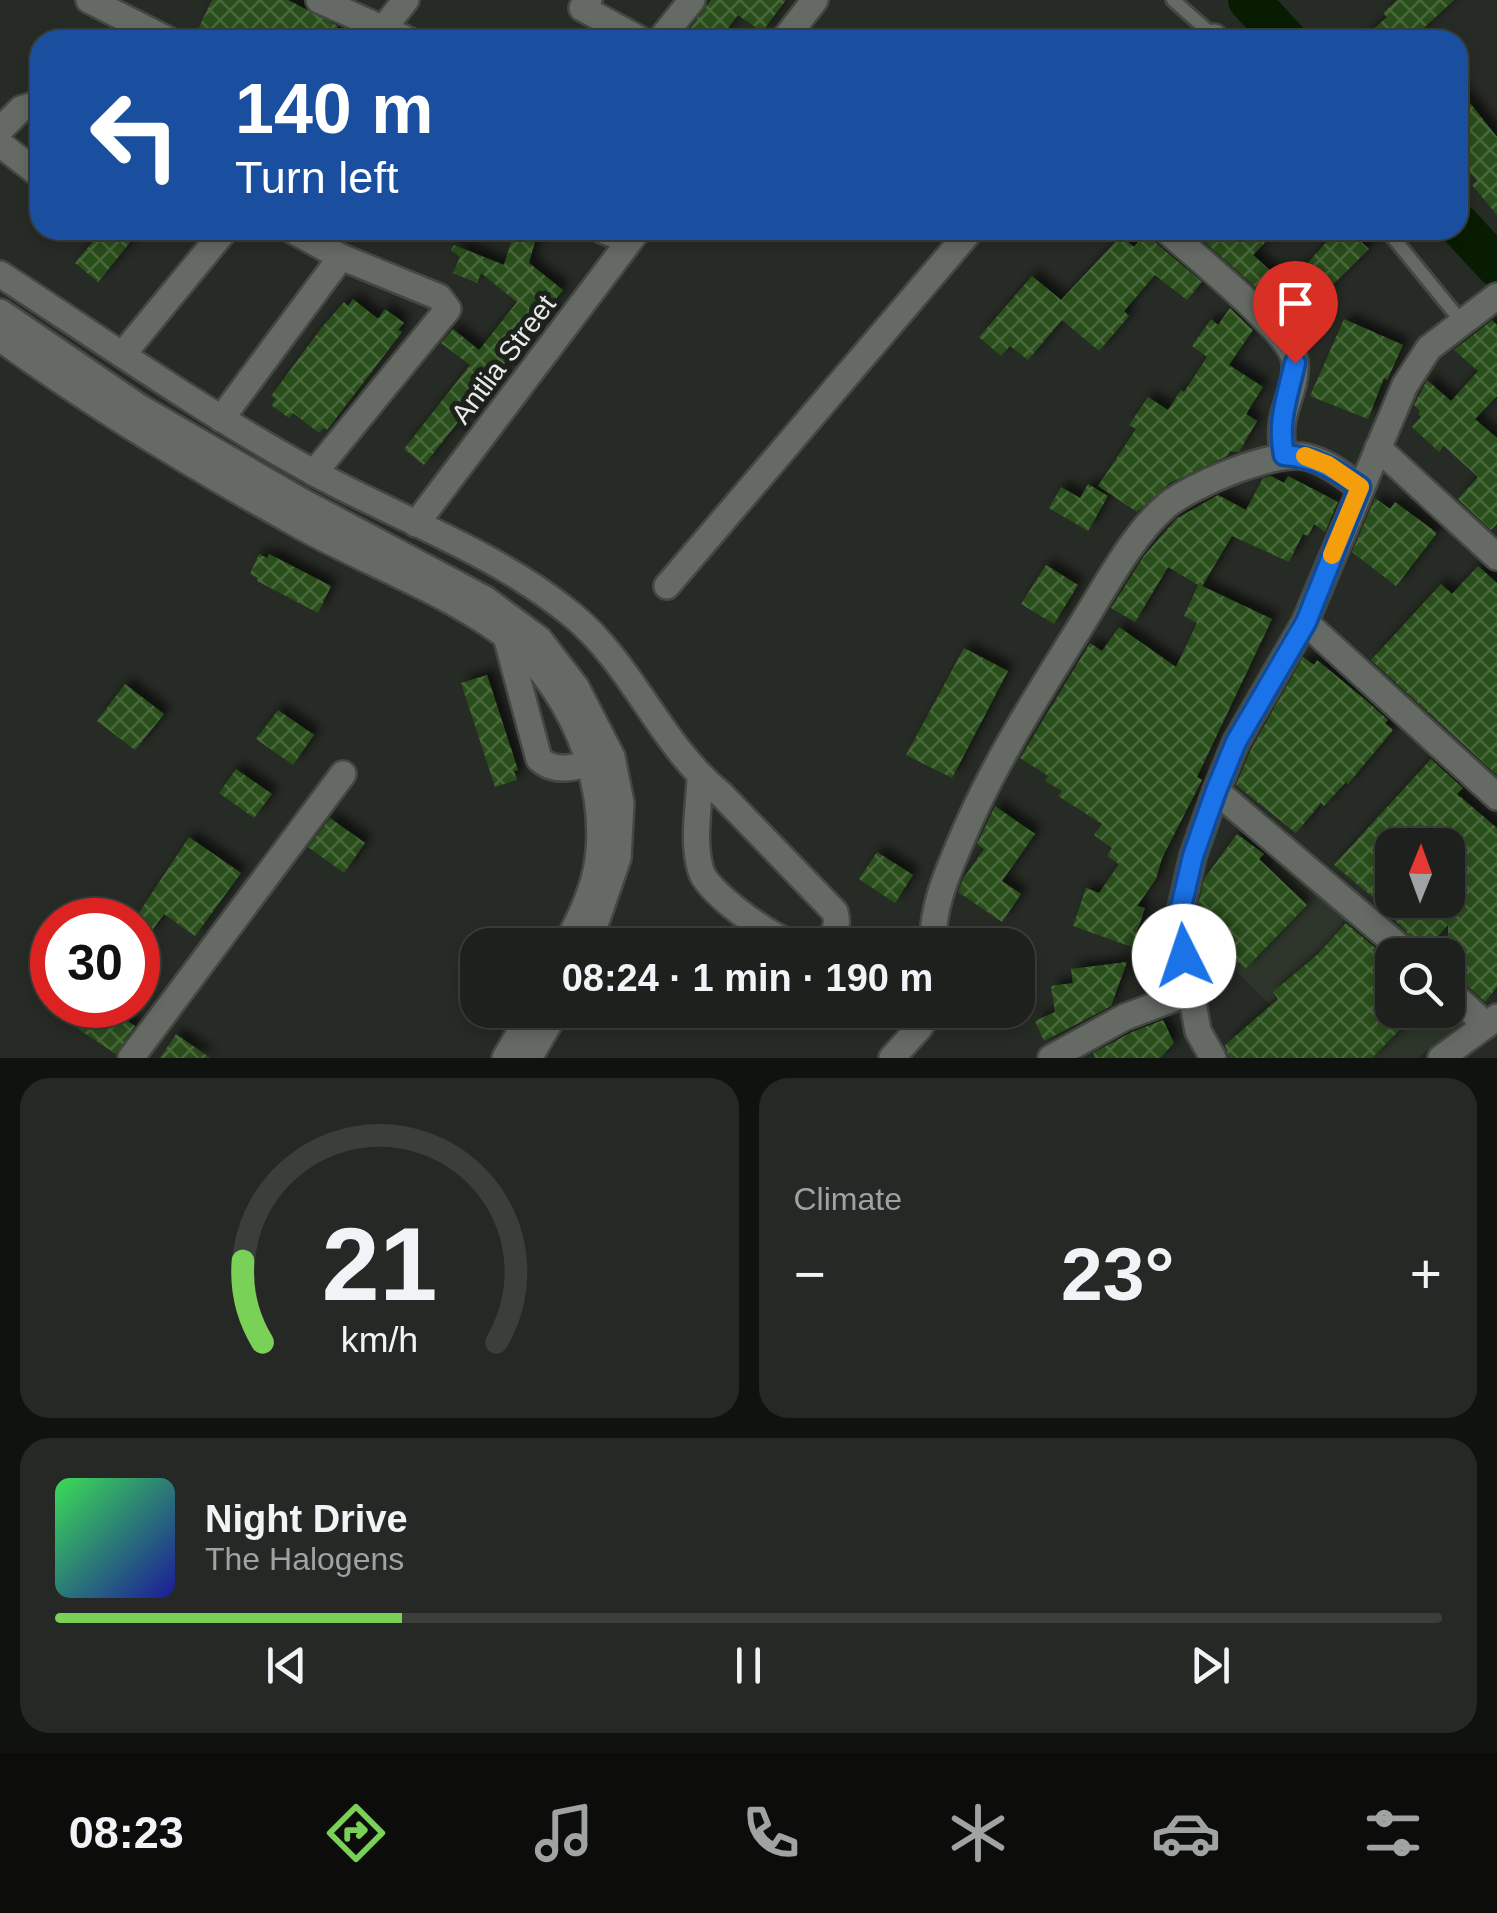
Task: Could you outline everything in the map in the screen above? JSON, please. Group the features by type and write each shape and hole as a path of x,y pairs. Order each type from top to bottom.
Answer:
{"street":[{"path":"89,0 148,30"},
{"path":"320,0 371,30"},
{"path":"383,30 406,0"},
{"path":"668,30 692,0"},
{"path":"792,30 815,0"},
{"path":"579,3 624,30"},
{"path":"0,130 21,109 30,107"},
{"path":"0,144 30,167"},
{"path":"124,354 217,240"},
{"path":"310,240 341,257 439,297 448,308 314,473"},
{"name":"Antlia Street","path":"416,524 630,240"},
{"path":"666,586 962,240"},
{"path":"1177,240 1258,312 1289,346 1295,363 1281,416 1284,455"},
{"path":"221,419 341,257"},
{"path":"0,274 221,419 314,473 498,566 574,616 626,672 700,778 835,912 836,933 825,942 788,942 741,912 710,886 701,872 698,846 700,778"},
{"path":"1214,1058 1198,1030 1178,920 1193,856 1216,791 1236,742 1306,622 1404,385 1429,348 1493,299"},
{"path":"0,312 74,375 213,476 486,622 512,628 600,760 598,860 589,928"},
{"path":"0,338 74,375"},
{"path":"1378,448 1497,557"},
{"path":"934,928 936,906 980,797 1015,730 1150,523 1180,496 1213,478 1284,455 1306,456 1328,465 1360,487"},
{"path":"1306,622 1497,797"},
{"path":"512,628 539,759 553,768 600,760"},
{"path":"132,1058 343,774"},
{"path":"1216,791 1389,938"},
{"path":"1050,1058 1125,1018 1191,992"},
{"path":"1441,1058 1491,1021 1465,1002"},
{"path":"505,1058 522,1028"},
{"path":"529,1058 546,1028"},
{"path":"892,1058 918,1028"}],"lane":[{"path":"1173,0 1203,30"},
{"path":"1395,240 1461,321"}],"shaded area":[{"path":"1282,854 1375,941 1375,1028 1456,1028 1417,1058 1325,1058 1201,937"}],"building":[{"path":"212,0 288,0 338,26 336,30 198,29"},
{"path":"711,0 786,0 764,30 738,15 727,30 688,30"},
{"path":"1397,0 1454,0 1422,30 1372,30 1387,17 1383,13"},
{"path":"1468,101 1497,137 1497,215 1472,185 1477,181 1468,170"},
{"path":"94,240 132,240 98,282 75,263"},
{"path":"512,240 535,240 529,263 563,290 424,465 404,449 470,365 441,343 453,329 479,350 517,302 481,273 477,283 453,273 460,257 451,250 454,245 504,265"},
{"path":"1117,240 1126,240 1134,247 1140,240 1154,240 1202,282 1187,300 1155,275 1124,311 1129,316 1099,351 1062,320 1028,360 1010,346 1001,356 979,337 1032,276 1061,300"},
{"path":"1202,240 1267,240 1253,255 1287,286 1328,240 1359,240 1369,249 1292,325"},
{"path":"353,299 378,319 385,309 404,323 398,330 402,332 327,430 323,428 319,433 293,413 289,418 271,405 276,399 271,396 322,327 344,302 348,306"},
{"path":"1230,308 1253,330 1229,365 1263,387 1246,414 1257,421 1239,452 1230,451 1170,483 1137,512 1098,486 1136,429 1129,425 1148,397 1168,410 1181,390 1184,392 1207,357 1192,346 1211,319 1218,325"},
{"path":"1344,319 1403,345 1387,380 1384,378 1368,419 1310,396"},
{"path":"1492,320 1497,325 1497,396 1475,419 1497,438 1497,524 1491,530 1458,499 1478,477 1444,446 1439,452 1412,427 1421,417 1414,405 1427,380 1451,401 1478,371 1454,350"},
{"path":"1271,476 1284,483 1288,476 1338,502 1325,532 1314,524 1308,536 1303,534 1289,562 1232,536 1202,586 1272,619 1197,777 1202,780 1162,858 1156,879 1137,906 1145,908 1132,947 1073,926 1086,888 1099,893 1119,864 1107,856 1112,848 1094,835 1102,824 1058,796 1062,791 1045,781 1048,776 1020,758 1090,643 1102,651 1119,627 1176,667 1197,623 1184,616 1198,585 1168,567 1135,622 1111,608 1144,556 1176,519 1218,495 1246,510 1263,478"},
{"path":"1088,484 1108,496 1088,531 1049,508 1061,487 1080,498"},
{"path":"1375,498 1390,509 1395,502 1437,533 1396,586 1352,552"},
{"path":"259,554 267,558 269,554 331,586 318,613 250,574"},
{"path":"1046,565 1078,585 1054,624 1021,604"},
{"path":"1478,566 1497,583 1497,775 1371,660 1441,584 1452,594"},
{"path":"964,648 1008,671 952,778 906,755"},
{"path":"1303,657 1314,665 1317,660 1388,720 1385,723 1393,730 1348,784 1324,806 1321,803 1296,833 1236,785 1251,749"},
{"path":"487,675 518,770 514,771 517,780 495,787 461,683"},
{"path":"125,684 164,714 135,750 97,721"},
{"path":"278,710 314,735 293,765 256,739"},
{"path":"1431,759 1463,788 1457,794 1497,828 1497,987 1485,1002 1465,984 1465,938 1448,938 1448,925 1436,938 1412,938 1393,918 1465,918 1465,828 1375,828 1375,900 1334,865"},
{"path":"236,769 272,794 254,818 219,793"},
{"path":"995,806 1035,834 1002,881 1021,894 1002,922 958,892 984,849 977,844"},
{"path":"330,818 365,843 344,873 308,847"},
{"path":"1237,834 1264,854 1259,859 1307,905 1245,969 1213,938 1226,924 1198,904 1204,879"},
{"path":"189,837 241,873 195,936 164,914 160,920 160,898 149,898"},
{"path":"877,852 913,875 895,903 859,879"},
{"path":"1346,923 1375,948 1375,1028 1401,1028 1372,1058 1229,1058 1225,1045 1278,999 1273,992 1318,954"},
{"path":"1127,962 1111,1006 1044,1041 1035,1021 1055,1012 1051,986 1073,983 1071,969"},
{"path":"1163,1020 1174,1043 1160,1058 1095,1058 1093,1053"},
{"path":"77,1028 134,1028 116,1054"},
{"path":"176,1034 210,1058 160,1058"}],"waterway":[{"path":"1249,0 1277,30"},
{"path":"1468,235 1497,266"}],"slow traffic":[{"path":"1305,456 1328,465 1360,487 1332,555"}],"route":[{"path":"1184,956 1178,920 1193,856 1216,791 1236,742 1306,622 1360,487 1328,465 1306,456 1284,455 1281,416 1295,363"}]}
